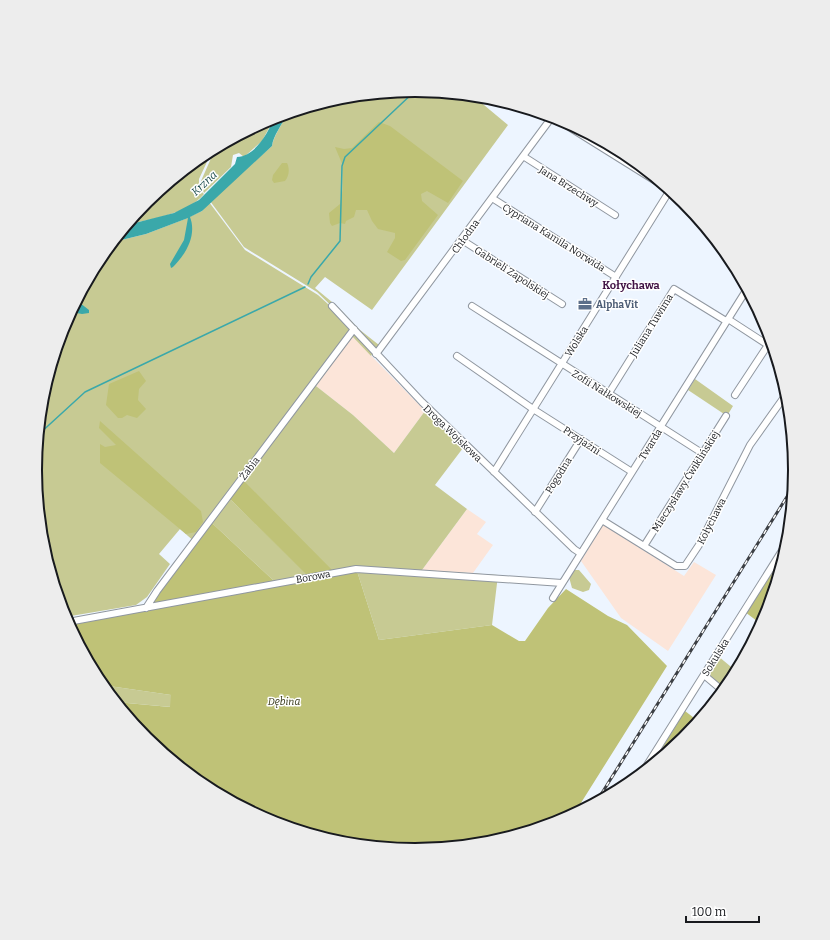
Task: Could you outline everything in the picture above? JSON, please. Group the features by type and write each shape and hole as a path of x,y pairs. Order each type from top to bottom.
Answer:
{"street":[{"name":"Chłodna","path":"376,354 549,122"},
{"name":"Jana Brzechwy","path":"523,156 615,215"},
{"name":"Wolska","path":"494,472 667,195"},
{"name":"Cypriana Kamila Norwida","path":"492,198 616,277"},
{"name":"Gabrieli Zapolskiej","path":"462,240 562,304"},
{"name":"Juliana Tuwima","path":"609,393 674,289 727,320"},
{"name":"Twarda","path":"552,598 744,294"},
{"name":"Droga Wojskowa","path":"332,306 422,402 535,512 580,553"},
{"name":"Zofii Nałkowskiej","path":"472,306 702,453"},
{"path":"727,320 764,339"},
{"name":"Żabia","path":"146,608 157,591 354,329"},
{"path":"735,395 767,347"},
{"name":"Przyjaźni","path":"457,356 533,408 632,472"},
{"name":"Kołychawa","path":"602,520 677,567 687,565 750,445 782,401"},
{"name":"Mieczysławy Ćwiklińskiej","path":"644,546 726,416"},
{"name":"Pogodna","path":"535,512 581,439"},
{"name":"Sokulska","path":"651,758 777,558"},
{"name":"Borowa","path":"74,621 356,569 562,583"},
{"path":"704,675 718,687"}],"shaded area":[{"path":"352,336 425,411 394,453 353,415 316,386"},
{"path":"467,509 486,522 477,534 493,545 473,573 422,570"},
{"path":"602,526 605,526 684,576 694,562 716,575 668,651 621,618 581,561"}],"green space":[{"path":"415,97 464,100 482,103 508,125 372,310 325,277 315,288 338,307 360,330 379,345 376,349 317,292 244,247 210,201 272,146 276,134 283,121 318,110 366,100"},
{"path":"379,122 390,126 463,181 448,203 427,191 421,194 422,201 438,215 405,260 401,261 387,252 395,238 395,233 378,229 367,210 356,210 354,217 346,221 345,224 340,223 332,226 330,223 329,213 340,204 343,189 343,166 335,147 344,149 352,148"},
{"path":"270,126 262,141 244,157 239,153 233,155 231,167 204,193 201,186 201,181 211,158 250,135"},
{"path":"208,160 199,179 199,189 204,194 188,207 168,215 136,223 151,206 169,190"},
{"path":"282,163 287,163 288,165 289,172 287,177 285,181 274,183 272,180 273,175"},
{"path":"209,202 245,250 318,295 339,314 373,353 371,356 352,336 316,386 353,415 394,453 425,411 463,448 435,485 467,509 422,570 498,575 492,625 379,640 357,571 338,575 230,499 308,575 274,581 212,523 196,543 180,529 159,554 170,564 147,597 136,605 71,616 62,590 49,543 45,519 42,470 45,421 49,397 62,350 80,305 92,283 122,240 146,234 202,211"},
{"path":"139,371 146,381 139,389 138,400 146,409 137,418 127,415 122,418 118,418 106,405 109,384"},
{"path":"695,379 733,406 727,416 688,390"},
{"path":"100,421 201,511 203,522 196,532 186,534 100,463 100,444 105,447 116,445 99,428"},
{"name":"Dębina","path":"244,481 337,575 357,571 379,640 492,625 519,641 525,641 548,608 566,589 608,616 627,625 667,666 580,805 558,815 488,836 464,840 415,843 366,840 342,836 272,815 228,793 208,780 188,766 151,734 124,703 170,707 171,695 112,686 92,656 73,619 150,605 212,523 274,581 307,575 230,499"},
{"path":"776,564 757,621 745,612"},
{"path":"573,570 579,570 591,584 589,590 583,592 572,588 569,577"},
{"path":"718,656 731,667 720,684 709,675 708,672"},
{"path":"112,686 171,695 171,707 124,703"},
{"path":"685,711 694,718 679,734 661,750"}],"water":[{"path":"283,121 276,134 272,146 202,211 190,217 192,231 189,244 173,267 171,268 170,264 184,240 188,218 146,234 122,240 136,223 174,213 199,200 235,164 237,157 244,156 256,148 271,126"},
{"path":"81,304 89,310 89,313 76,313"}],"waterway":[{"path":"308,284 311,277 340,241 342,166 345,157 408,97"},
{"path":"44,429 85,392 305,287"}],"railway":[{"path":"603,792 787,497"}],"place":[{"name":"AlphaVit","path":"585,304"}],"district":[{"name":"Kołychawa","path":"631,285"}],"water label":[{"name":"Krzna","path":"204,183"}]}
